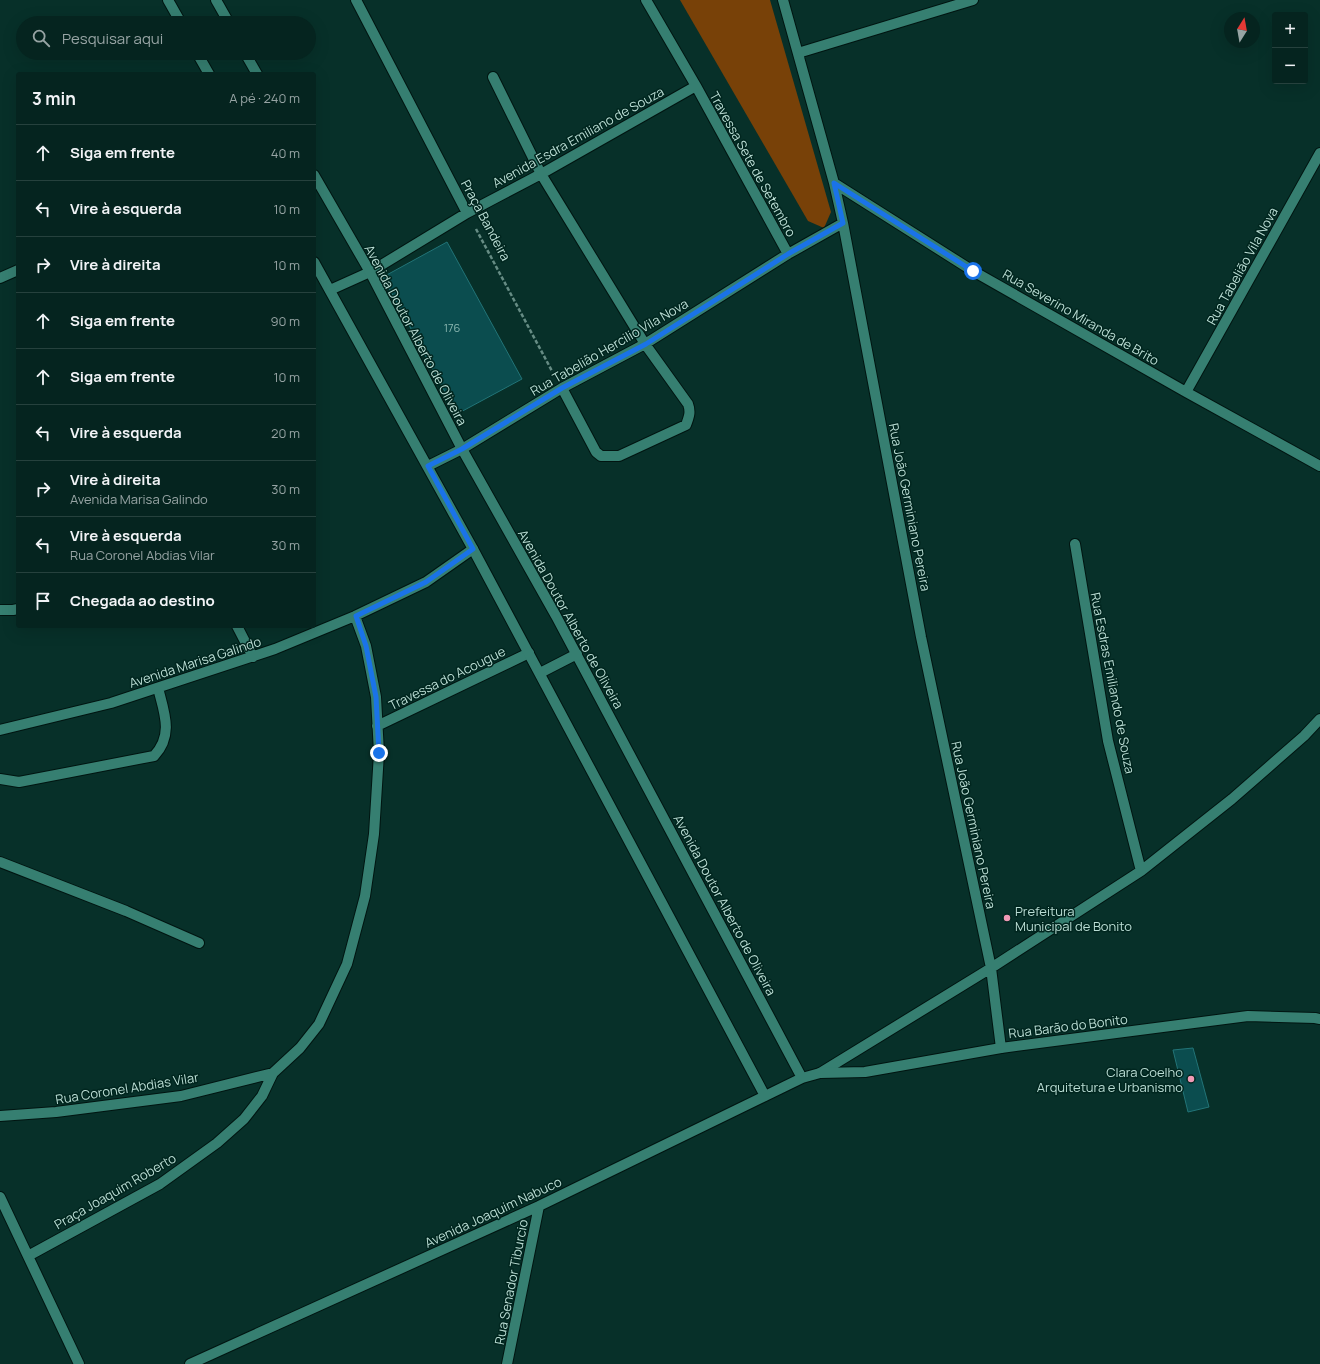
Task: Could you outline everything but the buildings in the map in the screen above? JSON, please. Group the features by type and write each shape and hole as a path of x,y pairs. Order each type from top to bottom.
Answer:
{"street":[{"path":"168,0 177,16"},
{"path":"216,0 225,16"},
{"name":"Praça Bandeira","path":"356,0 467,213"},
{"name":"Travessa Sete de Setembro","path":"646,0 696,86 788,254"},
{"name":"Rua João Germiniano Pereira","path":"783,0 834,183 843,223 921,637 991,968 1001,1048"},
{"path":"798,53 973,0"},
{"path":"202,60 208,72"},
{"path":"249,60 256,72"},
{"path":"493,77 541,174 646,344 688,404 690,410 686,425 619,456 601,456 596,452 562,388"},
{"name":"Avenida Esdra Emiliano de Souza","path":"330,290 370,272 467,213 541,174 696,86"},
{"name":"Rua Tabelião Vila Nova","path":"1186,392 1320,153"},
{"name":"Avenida Doutor Alberto de Oliveira","path":"316,178 370,272 462,449 576,654 802,1078"},
{"name":"Rua Severino Miranda de Brito","path":"834,183 973,271 1320,466"},
{"name":"Rua Tabelião Hercilio Vila Nova","path":"428,466 462,449 562,388 646,344 788,254 843,223"},
{"path":"316,266 473,549 765,1096"},
{"path":"0,278 16,271"},
{"name":"Rua Esdras Emiliando de Souza","path":"1075,544 1108,741 1141,872"},
{"name":"Avenida Marisa Galindo","path":"0,730 111,703 275,649 356,616 426,582 473,549"},
{"path":"0,610 16,609"},
{"name":"Rua Coronel Abdias Vilar","path":"0,1116 56,1112 180,1096 273,1073 300,1048 319,1024 347,964 365,896 374,834 379,753 376,697 366,646 356,616"},
{"path":"238,628 253,657"},
{"name":"Travessa do Acougue","path":"377,726 529,653"},
{"path":"540,673 576,654"},
{"path":"0,779 19,782 154,756 161,749 165,736 166,724 165,713 158,688"},
{"path":"820,1073 991,968 1141,872 1232,798 1304,736 1320,719"},
{"path":"0,862 126,910 199,943"},
{"name":"Rua Barão do Bonito","path":"820,1073 865,1072 1001,1048 1248,1016 1320,1019"},
{"name":"Praça Joaquim Roberto","path":"28,1256 160,1184 217,1143 244,1119 262,1096 273,1073"},
{"name":"Avenida Joaquim Nabuco","path":"190,1364 539,1206 802,1078 820,1073"},
{"path":"0,1198 79,1364"},
{"name":"Rua Senador Tiburcio","path":"507,1364 539,1206"}],"path":[{"name":"Praça Bandeira","path":"467,213 562,388"}],"shaded area":[{"path":"680,0 770,0 831,212 824,228 808,221"}],"place":[{"name":"Prefeitura Municipal de Bonito","path":"1007,918"},
{"name":"Clara Coelho Arquitetura e Urbanismo","path":"1191,1079"}],"route":[{"path":"379,753 376,697 366,646 356,616 426,582 473,549 428,466 462,449 562,388 646,344 788,254 843,223 834,183 973,271"}]}
